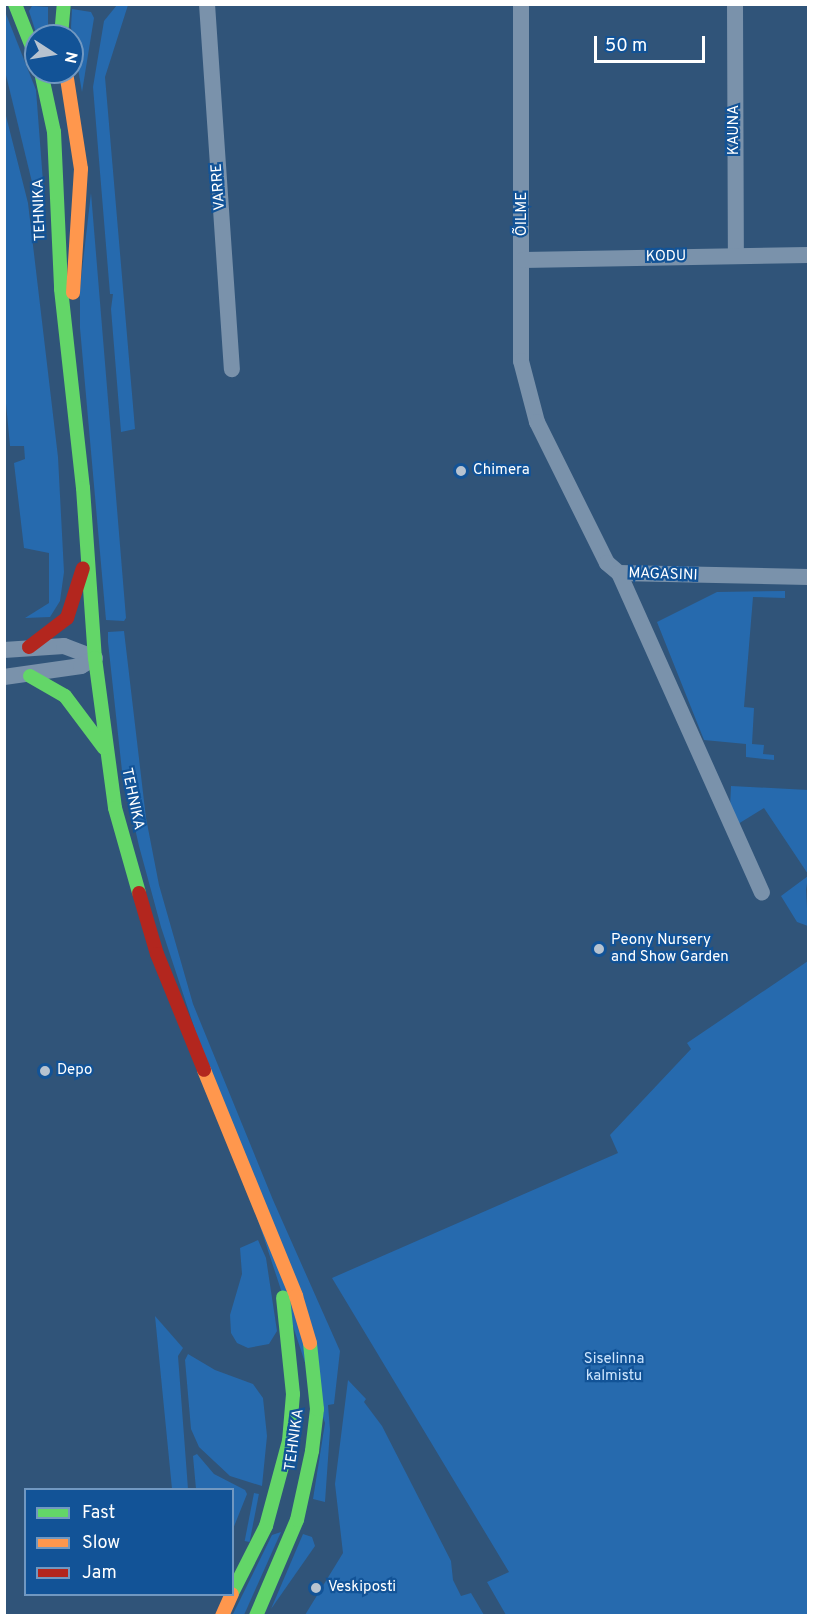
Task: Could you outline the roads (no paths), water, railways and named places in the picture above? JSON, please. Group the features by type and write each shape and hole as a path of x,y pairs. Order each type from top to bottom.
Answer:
{"main road":[{"path":"15,4 24,27"},
{"path":"62,24 64,4"},
{"name":"TEHNIKA","path":"44,84 54,132 58,249 69,349 95,658 115,808 157,954 267,1232 296,1296 311,1348 317,1409 312,1451 297,1520 256,1616"},
{"name":"TEHNIKA","path":"68,84 81,170 69,349"},
{"path":"29,647 67,618 78,590 86,548"},
{"path":"30,676 65,696 106,751"},
{"name":"TEHNIKA","path":"234,1590 266,1526 289,1441 293,1394 289,1335 267,1232"},
{"name":"TEHNIKA","path":"222,1616 231,1596"}],"street":[{"name":"VARRE","path":"207,4 232,369"},
{"name":"ÕILME","path":"521,4 523,260 521,361 537,422"},
{"name":"KAUNA","path":"735,4 736,255"},
{"name":"KODU","path":"523,260 808,255"},
{"name":"MAGASINI","path":"537,422 607,563 619,573 808,577"},
{"path":"619,573 762,893"},
{"path":"4,650 64,646 95,658"},
{"path":"4,676 30,676 81,666 95,658"}],"place":[{"name":"Chimera","path":"461,471"},
{"name":"Peony Nursery and Show Garden","path":"599,949"},
{"name":"Depo","path":"45,1071"},
{"name":"Veskiposti","path":"316,1588"}],"park label":[{"name":"Siselinna kalmistu","path":"614,1368"}]}
